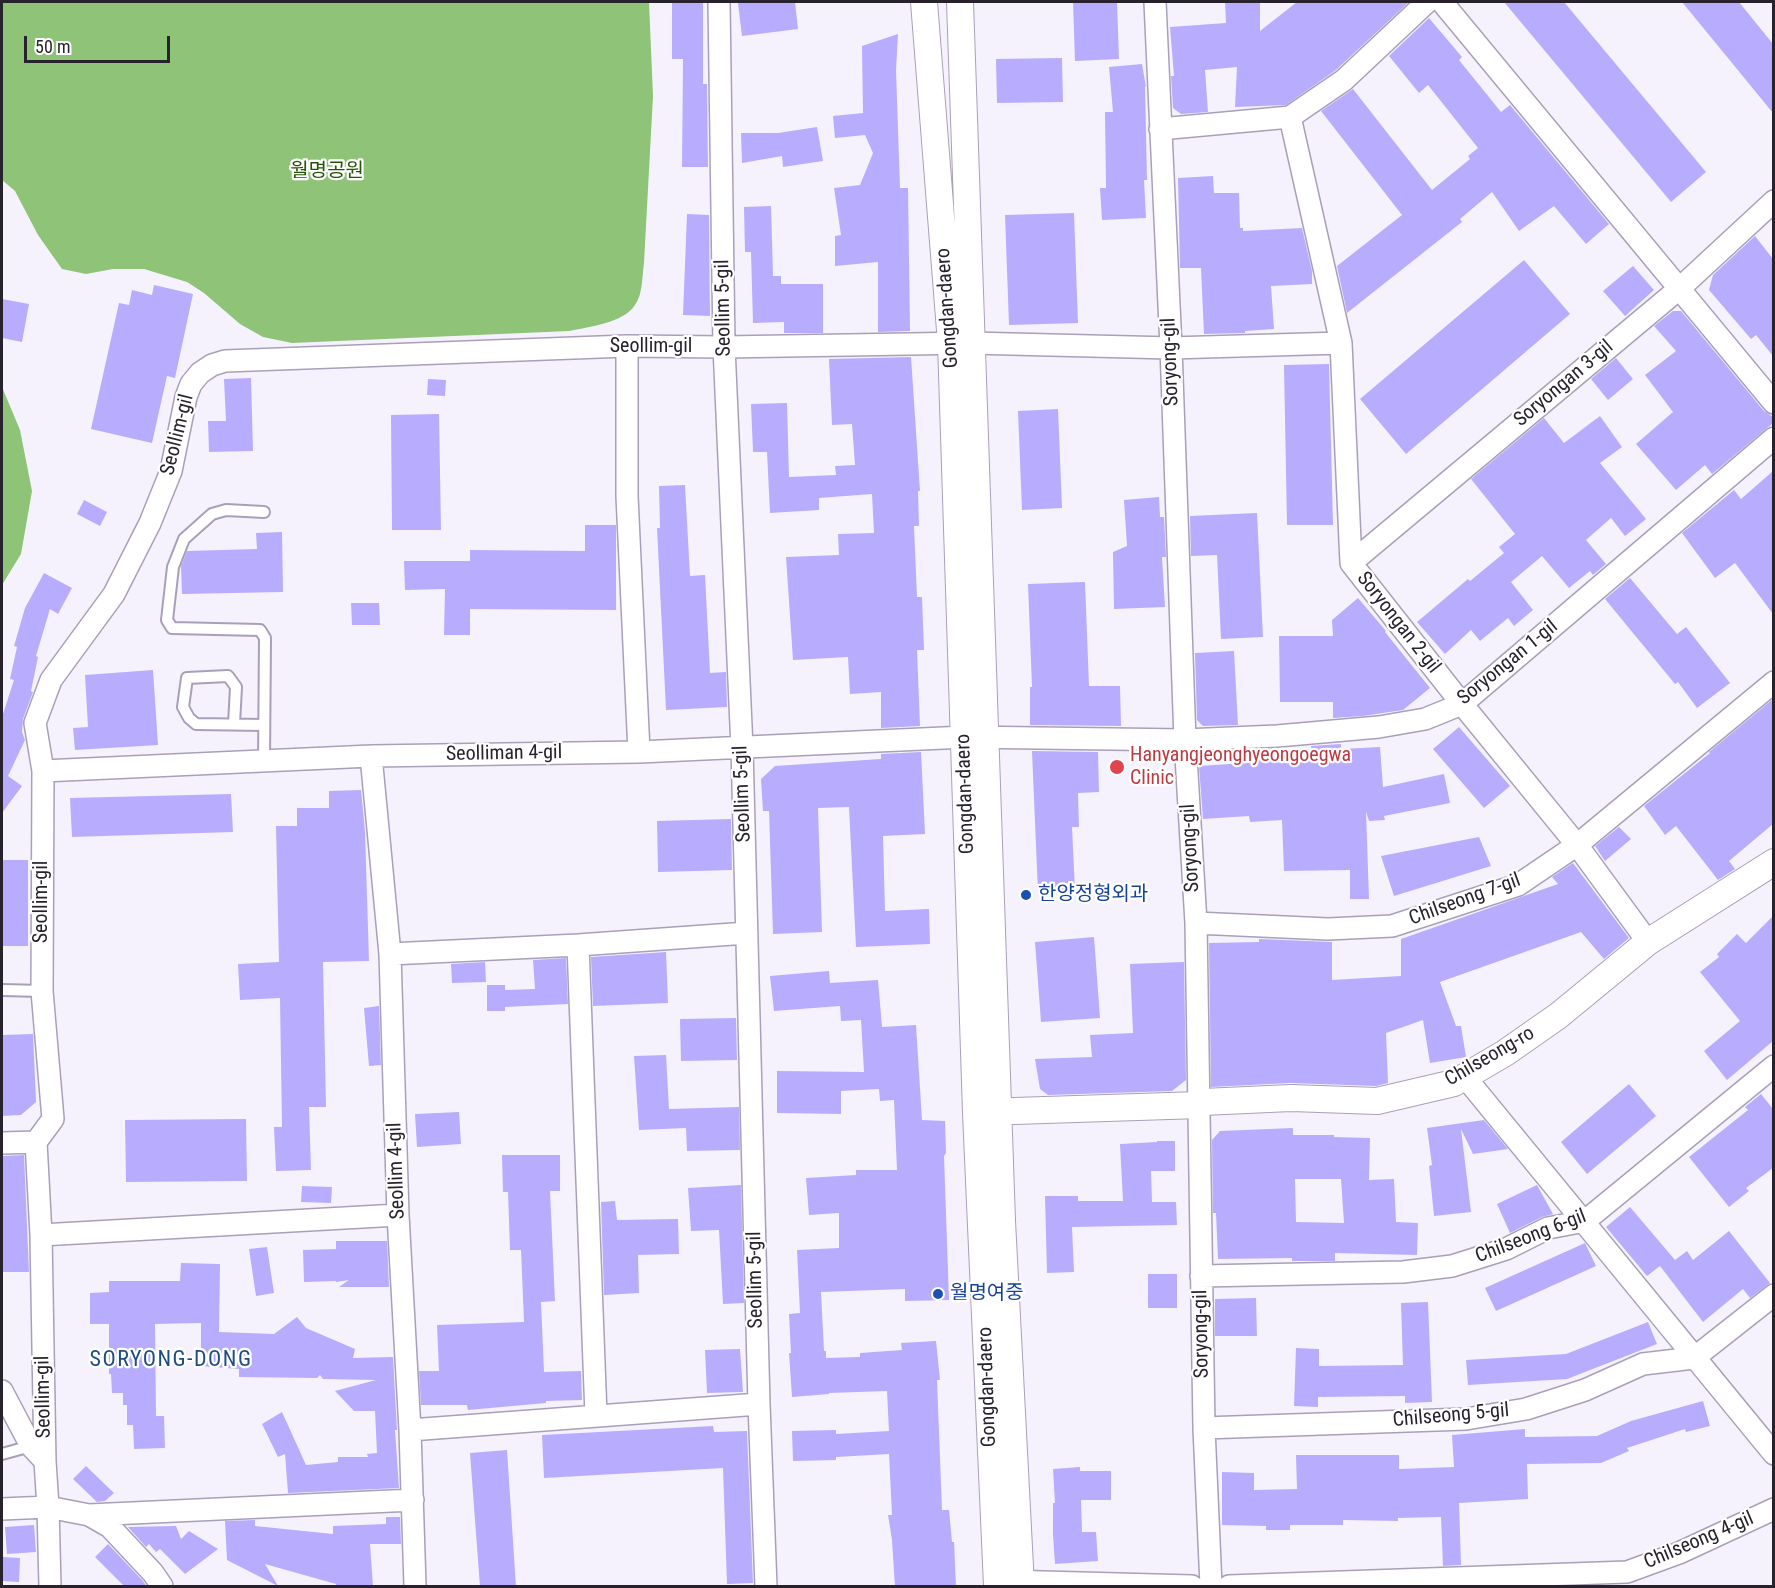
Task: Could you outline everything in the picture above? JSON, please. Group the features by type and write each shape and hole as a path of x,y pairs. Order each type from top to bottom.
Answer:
{"street":[{"name":"Seollim 5-gil","path":"719,2 724,347 742,748 766,1587"},
{"name":"Gongdan-daero","path":"924,2 961,343"},
{"name":"Gongdan-daero","path":"960,2 961,343 987,1112 1009,1584"},
{"name":"Soryong-gil","path":"1155,2 1171,348 1185,740 1196,923 1204,1428 1211,1587"},
{"path":"1160,129 1290,117 1344,80 1427,2"},
{"path":"1442,2 1680,288 1773,404"},
{"name":"Soryongan 2-gil","path":"1290,117 1341,343 1351,562 1462,704 1577,845 1648,942"},
{"name":"Soryongan 3-gil","path":"1351,562 1680,288 1773,201"},
{"name":"Seollim-gil","path":"50,1587 48,1507 38,1454 41,1235 36,1142 52,1119 42,991 43,771 35,723 51,680 114,594 150,523 171,471 186,397 191,384 200,373 212,365 225,361 627,346 724,347 961,343 1171,348 1341,343"},
{"path":"627,346 627,496 639,752"},
{"name":"Soryongan 1-gil","path":"975,737 1185,740 1277,736 1379,727 1425,719 1462,704 1773,438"},
{"name":"Chilseong 7-gil","path":"1196,923 1328,929 1392,926 1518,885 1577,845 1773,682"},
{"name":"Seolliman 4-gil","path":"43,771 371,756 639,752 975,737"},
{"name":"Seollim 4-gil","path":"371,756 390,954 398,1215 410,1430 415,1587"},
{"name":"Chilseong-ro","path":"987,1112 1200,1105 1203,1102 1291,1098 1377,1101 1454,1083 1505,1053 1558,1016 1648,942 1773,862"},
{"path":"390,954 578,945 747,933"},
{"path":"578,945 596,1415"},
{"name":"Chilseong 6-gil","path":"1201,1276 1402,1272 1452,1266 1506,1249 1548,1227 1585,1221 1773,1066"},
{"path":"1465,1077 1585,1221 1773,1454"},
{"path":"2,1143 36,1142"},
{"path":"41,1235 398,1215"},
{"path":"1694,1358 1773,1294"},
{"name":"Chilseong 5-gil","path":"1204,1428 1466,1419 1526,1409 1585,1390 1643,1364 1694,1358"},
{"path":"2,1391 38,1454"},
{"path":"410,1430 759,1404"},
{"path":"2,1509 48,1507 89,1515 413,1500"},
{"name":"Chilseong 4-gil","path":"1228,1587 1628,1579 1773,1509"},
{"path":"89,1515 110,1527 153,1573 162,1587"},
{"path":"1009,1584 1192,1587"}],"lane":[{"path":"264,512 226,510 212,514 184,539 173,567 167,620 172,628 260,630 265,638 264,761"},
{"path":"234,724 236,687 228,676 187,678 183,707 189,718 196,724 264,725"},
{"path":"2,990 42,991"},
{"path":"2,1454 38,1454"}],"green space":[{"name":"월명공원","path":"2,2 649,2 653,96 644,263 638,301 630,311 614,320 569,331 292,343 263,337 240,324 204,293 187,282 144,269 113,269 86,274 62,269 38,235 15,191 2,180"},
{"path":"2,387 20,430 32,491 21,554 2,585"}],"building":[{"path":"672,2 703,2 703,84 707,84 708,167 682,167 683,59 672,59"},
{"path":"795,2 798,29 742,36 738,3"},
{"path":"1073,2 1117,2 1119,59 1075,61"},
{"path":"1225,2 1260,2 1260,31 1297,2 1409,2 1336,70 1286,105 1235,107 1237,67 1205,70 1208,112 1181,114 1173,108 1171,76 1174,76 1170,27 1226,23"},
{"path":"1504,2 1564,2 1706,172 1671,202"},
{"path":"1682,2 1739,2 1773,44 1773,113"},
{"path":"1429,18 1462,57 1459,60 1501,112 1510,105 1609,224 1586,244 1554,206 1519,231 1492,192 1460,219 1462,222 1347,313 1337,266 1402,215 1321,111 1353,89 1432,190 1470,159 1468,156 1478,148 1428,85 1419,93 1389,56"},
{"path":"898,34 896,70 900,188 908,188 910,331 878,332 878,262 835,266 835,236 841,235 834,188 860,185 873,153 865,135 835,138 833,116 863,113 862,46"},
{"path":"1062,58 1063,102 997,103 996,59"},
{"path":"1142,64 1146,87 1147,180 1144,180 1146,218 1102,220 1100,188 1106,188 1105,112 1113,112 1109,67"},
{"path":"817,127 823,161 783,167 782,156 742,163 741,133 778,133"},
{"path":"1213,176 1214,193 1239,193 1240,228 1243,228 1243,231 1302,228 1312,271 1312,284 1271,286 1274,329 1245,331 1245,333 1204,334 1201,268 1180,268 1178,178"},
{"path":"771,206 773,276 781,276 781,284 823,284 823,333 784,333 784,322 753,323 751,252 745,252 744,207"},
{"path":"1074,213 1078,323 1009,325 1005,215"},
{"path":"687,214 709,215 710,316 683,315"},
{"path":"1755,236 1773,259 1773,356 1756,335 1751,339 1709,290 1713,275"},
{"path":"1524,260 1570,314 1406,454 1360,399"},
{"path":"1633,266 1654,290 1625,316 1603,291"},
{"path":"154,285 193,294 175,378 167,376 152,443 91,429 119,303 129,305 132,290 152,295"},
{"path":"2,299 29,304 22,342 2,338"},
{"path":"1673,311 1681,311 1764,411 1773,417 1773,423 1712,474 1705,465 1676,490 1636,444 1673,412 1645,375 1676,351 1654,326"},
{"path":"911,357 920,491 918,491 919,526 914,526 917,597 922,597 924,650 917,650 920,726 881,728 881,692 850,694 848,657 793,660 786,557 839,555 838,534 874,533 872,494 819,498 819,510 770,513 767,452 753,452 751,404 787,403 789,477 836,475 835,466 855,465 852,424 832,425 829,359"},
{"path":"1616,358 1633,379 1608,400 1591,379"},
{"path":"1329,364 1333,525 1287,525 1284,365"},
{"path":"251,378 253,451 209,452 208,421 226,421 224,379"},
{"path":"428,379 446,380 445,396 427,395"},
{"path":"1058,409 1062,508 1022,510 1018,411"},
{"path":"439,414 441,530 392,530 391,415"},
{"path":"1600,416 1622,447 1600,463 1646,519 1625,536 1611,518 1586,540 1606,564 1593,575 1590,571 1569,588 1542,556 1511,582 1533,610 1514,626 1508,618 1480,641 1471,630 1445,654 1417,622 1468,579 1470,581 1504,553 1499,547 1515,534 1471,479 1544,418 1564,443"},
{"path":"1773,471 1773,614 1735,563 1715,578 1682,533 1734,490 1741,499"},
{"path":"685,485 690,576 705,575 710,673 726,672 727,707 666,710 657,528 660,528 659,486"},
{"path":"1159,497 1160,517 1164,517 1166,557 1162,557 1165,607 1114,609 1113,552 1127,546 1124,500"},
{"path":"84,500 107,512 100,526 77,514"},
{"path":"1257,513 1263,637 1221,639 1217,555 1191,556 1190,516"},
{"path":"585,525 616,525 616,610 470,609 470,635 444,635 445,589 405,590 404,561 470,561 470,550 585,551"},
{"path":"282,532 283,592 182,594 181,566 187,551 257,549 256,533"},
{"path":"44,573 72,588 58,614 50,609 36,656 38,657 31,691 33,692 23,719 22,732 25,740 8,776 22,786 2,813 2,717 14,680 10,679 17,647 14,646 25,608"},
{"path":"1630,578 1677,634 1686,627 1730,683 1697,708 1678,682 1675,684 1605,599"},
{"path":"1085,582 1089,686 1120,686 1121,726 1030,725 1030,687 1032,687 1028,584"},
{"path":"1358,598 1430,688 1403,710 1363,716 1333,718 1333,702 1280,702 1279,636 1333,636 1332,620"},
{"path":"351,603 379,603 380,625 352,625"},
{"path":"1234,651 1238,725 1203,726 1197,720 1195,653"},
{"path":"153,670 158,745 75,750 73,728 88,727 85,675"},
{"path":"1773,699 1773,824 1729,861 1735,869 1718,880 1676,826 1665,835 1644,806"},
{"path":"1459,727 1510,786 1484,808 1433,749"},
{"path":"1341,744 1341,749 1380,747 1383,787 1444,774 1450,803 1384,816 1385,820 1369,821 1366,812 1369,899 1350,899 1350,870 1284,871 1282,820 1250,822 1249,816 1203,819 1199,766 1246,763 1246,758 1312,754 1311,746"},
{"path":"1032,751 1098,752 1099,792 1078,793 1079,827 1072,827 1075,891 1038,893"},
{"path":"921,752 925,834 883,836 885,911 929,909 930,944 856,947 849,807 818,808 822,932 773,934 769,811 763,811 761,779 775,766 881,759 881,754"},
{"path":"361,790 365,831 369,961 323,962 326,1107 309,1107 311,1170 276,1171 274,1127 282,1127 280,998 240,1000 238,964 279,962 276,826 297,826 297,808 329,808 329,791"},
{"path":"231,794 233,832 72,837 70,798"},
{"path":"731,819 732,870 658,872 657,821"},
{"path":"1619,827 1631,839 1605,861 1595,846"},
{"path":"1479,837 1491,866 1394,896 1381,856"},
{"path":"2,860 28,860 28,946 2,946"},
{"path":"1573,863 1629,938 1604,959 1581,932 1440,982 1456,1026 1461,1026 1466,1057 1430,1063 1423,1020 1386,1033 1388,1083 1376,1086 1290,1083 1211,1087 1209,943 1259,942 1259,939 1332,942 1332,980 1401,976 1401,939 1558,884 1552,877"},
{"path":"1773,916 1773,1041 1727,1080 1704,1051 1740,1021 1700,972 1719,957 1717,954 1737,934 1746,943"},
{"path":"1094,937 1100,1018 1041,1022 1035,942"},
{"path":"666,952 668,1003 593,1006 591,957"},
{"path":"566,958 568,1004 505,1007 505,1011 487,1011 487,985 505,985 505,990 535,989 533,960"},
{"path":"485,962 486,982 452,983 451,964"},
{"path":"1184,962 1186,1080 1172,1091 1048,1095 1040,1089 1035,1059 1092,1057 1090,1035 1133,1033 1130,964"},
{"path":"829,971 830,983 878,980 882,1027 916,1025 922,1120 945,1121 949,1300 905,1301 905,1289 821,1292 826,1358 860,1357 860,1353 902,1350 901,1343 936,1341 940,1380 937,1380 942,1510 949,1510 952,1542 954,1542 956,1587 895,1587 888,1515 892,1515 889,1454 836,1457 836,1460 793,1461 792,1431 836,1430 836,1434 889,1431 887,1391 792,1397 789,1314 800,1313 797,1250 839,1248 839,1213 809,1215 806,1178 856,1175 856,1170 897,1170 894,1100 880,1101 879,1089 841,1091 841,1114 777,1113 777,1071 864,1072 861,1020 841,1021 840,1006 774,1011 770,976"},
{"path":"379,1006 381,1065 369,1066 364,1008"},
{"path":"736,1018 737,1060 681,1061 680,1019"},
{"path":"33,1034 36,1102 21,1115 2,1116 2,1035"},
{"path":"666,1055 669,1109 739,1107 740,1150 687,1151 686,1128 639,1130 634,1056"},
{"path":"1629,1084 1656,1116 1587,1174 1561,1142"},
{"path":"1761,1094 1773,1109 1773,1168 1746,1188 1749,1191 1729,1207 1689,1157 1748,1110 1745,1107"},
{"path":"459,1112 461,1144 417,1147 415,1114"},
{"path":"246,1119 247,1181 126,1182 125,1120"},
{"path":"1484,1120 1508,1149 1473,1154 1461,1129 1471,1212 1434,1216 1429,1166 1432,1165 1427,1128"},
{"path":"1293,1128 1293,1135 1370,1138 1369,1180 1394,1179 1396,1222 1418,1223 1417,1255 1335,1253 1335,1261 1292,1261 1292,1258 1218,1259 1216,1213 1213,1213 1212,1140 1220,1131","holes":["1295,1179 1341,1179 1344,1223 1296,1222"]},
{"path":"1175,1141 1175,1171 1151,1171 1152,1202 1176,1202 1177,1225 1072,1227 1074,1272 1047,1273 1045,1196 1078,1196 1078,1201 1123,1201 1120,1144"},
{"path":"24,1155 29,1272 2,1272 2,1156"},
{"path":"502,1155 560,1155 560,1191 550,1191 555,1301 541,1302 544,1372 581,1371 582,1400 546,1401 546,1403 468,1410 467,1405 421,1405 419,1371 439,1371 437,1325 524,1322 521,1250 510,1250 508,1192 503,1192"},
{"path":"741,1185 744,1303 723,1304 719,1230 691,1231 688,1188"},
{"path":"1537,1185 1553,1214 1510,1233 1497,1204"},
{"path":"302,1186 332,1187 331,1203 301,1202"},
{"path":"615,1201 617,1220 678,1219 679,1254 638,1255 639,1293 604,1295 601,1202"},
{"path":"1630,1207 1675,1260 1687,1251 1693,1260 1729,1231 1770,1283 1750,1298 1743,1289 1703,1322 1660,1266 1647,1276 1606,1227"},
{"path":"336,1241 387,1241 389,1287 339,1287 349,1280 304,1282 303,1250 336,1249"},
{"path":"1585,1243 1596,1266 1496,1311 1485,1288"},
{"path":"267,1247 274,1293 256,1296 249,1249"},
{"path":"181,1263 220,1264 219,1332 274,1334 297,1317 306,1328 355,1349 353,1358 393,1357 399,1488 288,1493 285,1454 278,1457 262,1424 282,1412 306,1465 338,1462 338,1457 368,1457 367,1454 377,1453 375,1411 354,1411 335,1391 376,1380 323,1379 320,1375 317,1378 239,1377 239,1369 201,1366 201,1323 155,1324 156,1416 164,1416 165,1448 134,1449 133,1425 127,1425 127,1405 123,1405 123,1393 112,1393 111,1374 109,1374 109,1324 90,1324 90,1293 109,1292 109,1281 180,1281"},
{"path":"1148,1274 1177,1274 1177,1308 1148,1308"},
{"path":"1256,1298 1257,1336 1215,1336 1215,1299"},
{"path":"1428,1302 1432,1402 1405,1403 1405,1396 1318,1397 1318,1407 1294,1406 1296,1348 1319,1349 1319,1366 1403,1365 1401,1303"},
{"path":"1648,1322 1657,1344 1567,1379 1468,1385 1466,1360 1566,1354"},
{"path":"740,1349 743,1392 707,1393 705,1350"},
{"path":"1703,1401 1710,1426 1686,1432 1685,1429 1627,1448 1629,1451 1601,1463 1527,1464 1528,1499 1459,1503 1461,1565 1443,1566 1441,1517 1398,1518 1398,1521 1343,1520 1343,1525 1290,1525 1290,1530 1266,1530 1266,1526 1222,1525 1222,1472 1254,1473 1254,1490 1297,1489 1296,1455 1399,1455 1399,1469 1454,1467 1452,1435 1525,1429 1525,1437 1597,1436 1631,1421"},
{"path":"713,1426 714,1432 747,1431 753,1583 727,1584 723,1468 544,1478 542,1435"},
{"path":"507,1450 516,1587 480,1587 470,1453"},
{"path":"86,1466 114,1493 105,1501 97,1502 73,1479"},
{"path":"1080,1467 1080,1471 1111,1471 1111,1500 1081,1500 1082,1532 1096,1532 1098,1561 1055,1564 1053,1469"},
{"path":"386,1517 400,1517 401,1544 370,1544 373,1587 336,1587 336,1584 265,1564 278,1586 227,1560 225,1521 255,1520 255,1526 333,1534 333,1526 386,1524"},
{"path":"34,1525 36,1552 7,1554 5,1527"},
{"path":"176,1526 181,1539 189,1531 218,1549 185,1574 160,1549 156,1552 149,1544 146,1547 128,1527"},
{"path":"108,1544 147,1587 125,1587 95,1557"},
{"path":"2,1557 20,1558 19,1582 2,1581"}],"place":[{"name":"Hanyangjeonghyeongoegwa Clinic","path":"1117,767"},
{"name":"한양정형외과","path":"1026,895"},
{"name":"월명여중","path":"938,1294"}],"district":[{"name":"SORYONG-DONG","path":"171,1360"}]}
